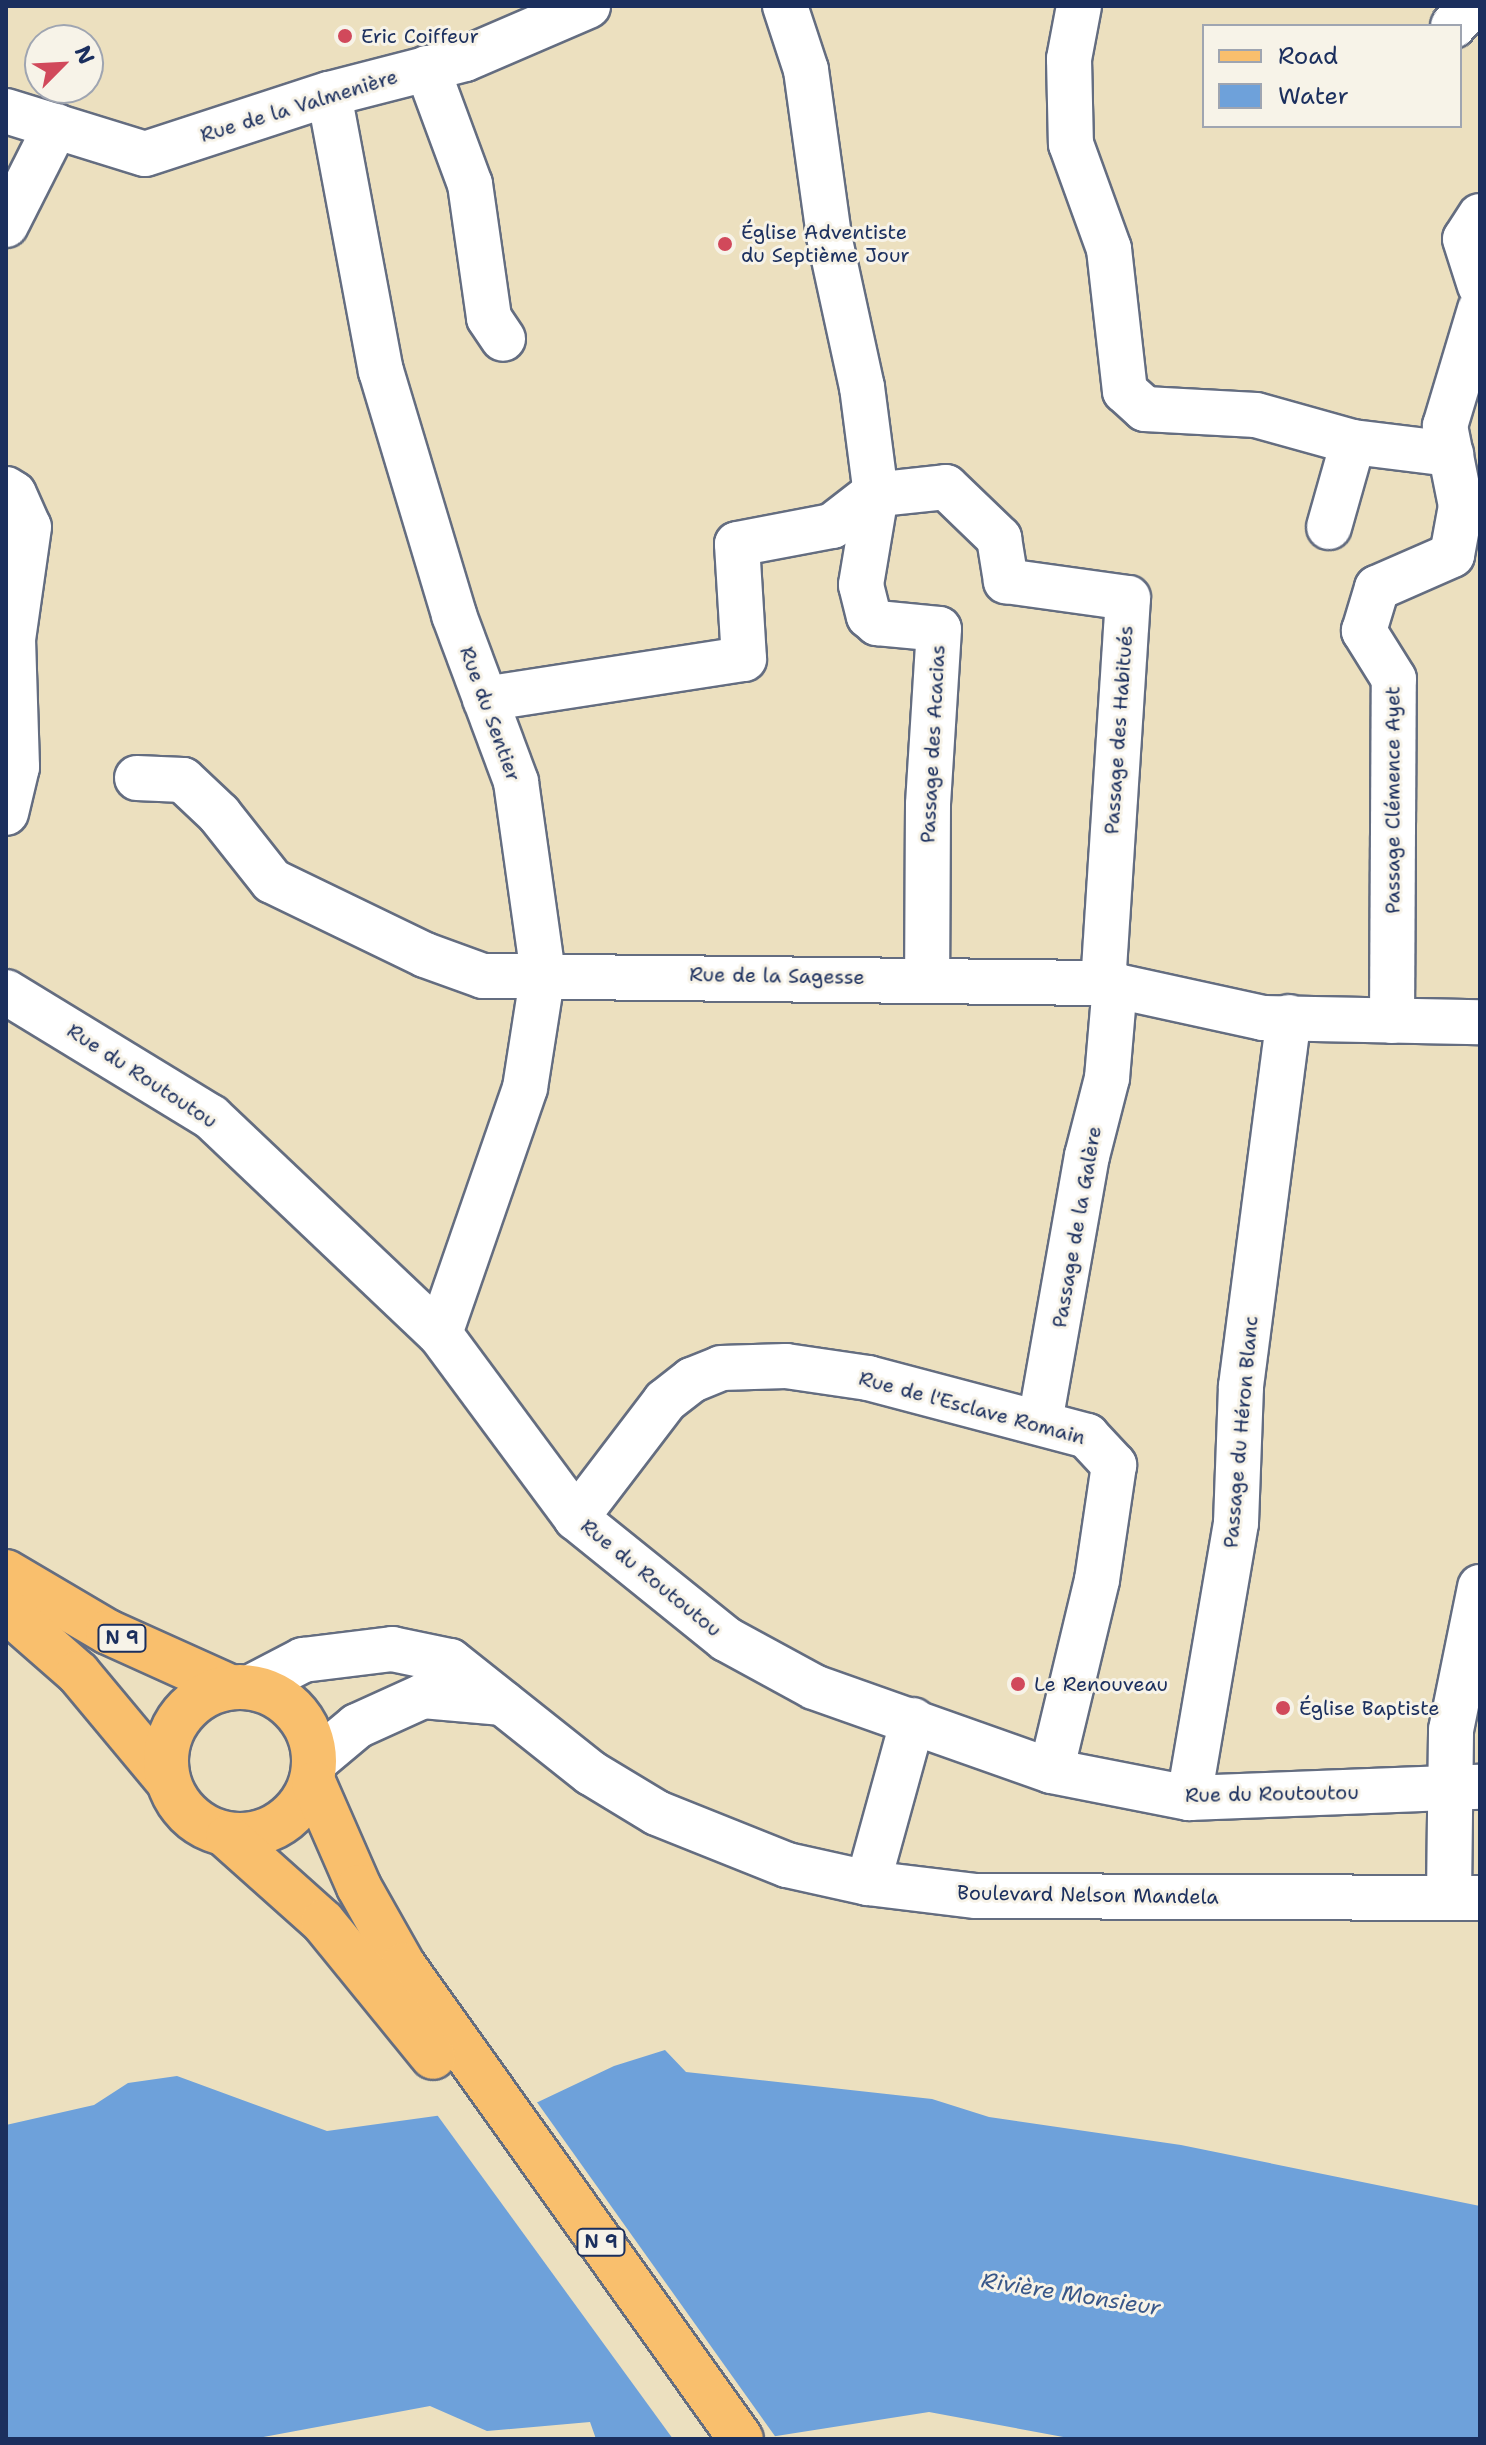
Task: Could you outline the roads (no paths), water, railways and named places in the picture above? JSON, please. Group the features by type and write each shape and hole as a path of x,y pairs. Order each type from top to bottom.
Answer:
{"main road":[{"name":"N 9","path":"6,1572 108,1632 241,1687"},
{"name":"N 9","path":"6,1610 78,1673 167,1780"},
{"path":"241,1687 290,1706 311,1742 314,1773 280,1824 258,1834 228,1837 192,1819 167,1780 165,1759 177,1719 210,1693 241,1687"},
{"name":"N 9","path":"314,1773 359,1887 386,1969"},
{"name":"N 9","path":"228,1837 323,1922 386,1969 741,2439"},
{"name":"N 9","path":"445,2048 710,2439"}],"street":[{"name":"Rue de la Valmenière","path":"6,111 145,154 329,94 465,59 588,6"},
{"name":"Passage des Acacias","path":"785,6 806,70 829,236 862,387 876,495 861,585 869,616 877,623 939,629 928,805 927,978"},
{"path":"1079,6 1069,59 1071,144 1109,249 1125,391 1145,409 1256,415 1353,442 1451,454"},
{"path":"1455,24 1472,6"},
{"path":"427,68 470,184 489,318 503,339"},
{"name":"Rue du Sentier","path":"329,94 381,371 454,615 516,782 543,973 525,1088 440,1334"},
{"path":"6,225 56,126"},
{"path":"1480,216 1465,239 1480,286"},
{"name":"Passage Clémence Ayet","path":"1392,1021 1394,679 1364,631 1377,588 1452,555 1461,506 1445,426 1480,309"},
{"path":"1329,527 1353,442"},
{"name":"Passage des Habitués","path":"485,699 744,659 737,544 832,526 876,495 946,487 999,538 1006,581 1128,598 1109,983"},
{"path":"6,489 14,494 29,527 13,639 17,767 6,813"},
{"name":"Rue de la Sagesse","path":"137,778 183,780 219,814 272,881 425,955 483,976 543,973 1109,983 1263,1018 1480,1022"},
{"name":"Passage de la Galère","path":"1040,1422 1087,1156 1107,1078 1109,983"},
{"name":"Rue du Routoutou","path":"6,992 211,1117 440,1334 576,1518 726,1639 814,1687 1051,1771 1189,1798 1464,1787"},
{"name":"Passage du Héron Blanc","path":"1189,1798 1236,1523 1241,1386 1289,1017"},
{"name":"Rue de l'Esclave Romain","path":"576,1518 665,1401 692,1380 721,1368 786,1366 868,1378 1087,1436 1114,1465 1097,1580 1051,1771"},
{"path":"1464,1898 1464,1787 1451,1730 1480,1587"},
{"name":"Boulevard Nelson Mandela","path":"241,1687 303,1660 392,1649 450,1661 591,1773 657,1813 787,1865 868,1883 976,1896 1464,1898"},
{"path":"314,1773 357,1726 423,1696 503,1703"},
{"path":"868,1883 913,1720"}],"water":[{"name":"Rivière Monsieur","path":"665,2050 686,2072 932,2099 989,2117 1181,2145 1480,2206 1480,2439 1074,2439 929,2412 757,2439 596,2439 590,2422 487,2431 430,2406 253,2439 6,2439 6,2125 94,2105 128,2083 177,2076 327,2131 538,2102 614,2066"}],"place":[{"name":"Eric Coiffeur","path":"345,36"},
{"name":"Église Adventiste du Septième Jour","path":"725,244"},
{"name":"Le Renouveau","path":"1018,1684"},
{"name":"Église Baptiste","path":"1283,1708"}]}
